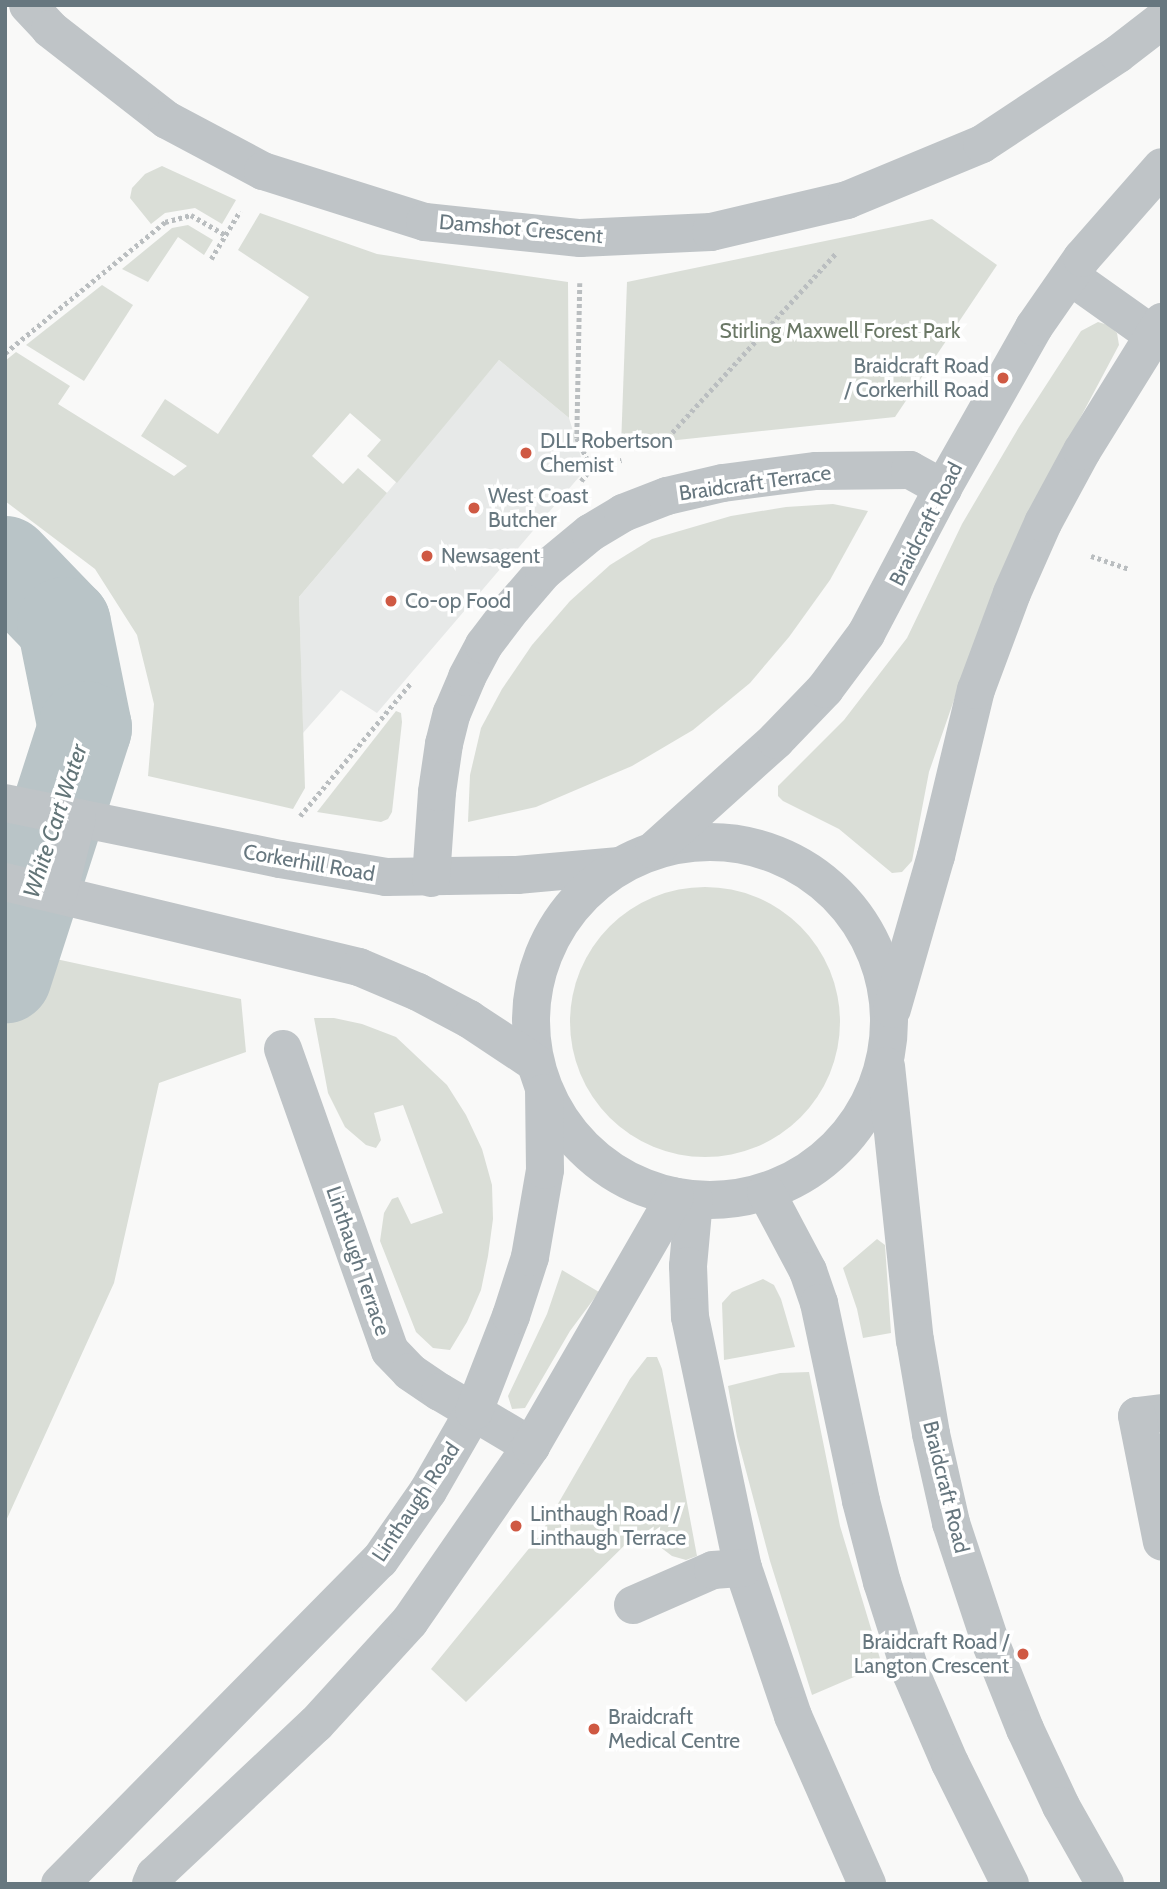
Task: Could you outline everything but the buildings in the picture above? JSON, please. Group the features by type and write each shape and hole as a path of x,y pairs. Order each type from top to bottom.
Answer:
{"street":[{"name":"Damshot Crescent","path":"28,5 50,29 167,120 264,171 425,222 580,238 711,232 847,200 982,144 1118,54 1162,20"},
{"name":"Braidcraft Road","path":"654,850 776,740 825,689 866,634 1022,347 1070,276 1162,167"},
{"path":"5,882 236,935 359,967 418,992 469,1019 539,1076 559,1119 577,1143 610,1171 634,1184 685,1199 730,1200 766,1192 806,1173 835,1150 859,1122 878,1086 885,1062 890,1018 936,856 976,690 1012,593 1043,523 1082,451 1157,329 1070,276"},
{"name":"Braidcraft Terrace","path":"431,878 437,792 444,744 452,713 467,677 484,645 513,607 544,571 590,533 623,513 667,496 723,483 816,471 910,471 943,488"},
{"name":"Corkerhill Road","path":"5,803 280,859 386,877 517,875 617,866"},
{"path":"58,894 77,818"},
{"path":"617,866 654,850 707,841 738,843 773,853 807,869 833,889 855,914 876,951 886,982 890,1018"},
{"name":"Linthaugh Road","path":"61,1884 380,1560 428,1491 474,1411 511,1317 534,1238 545,1170 539,1076 530,1034 531,997 545,949 559,923 584,892 617,866"},
{"name":"Linthaugh Terrace","path":"283,1049 390,1351 410,1372 531,1447"},
{"name":"Braidcraft Road","path":"885,1062 915,1339 930,1434 951,1523 991,1644 1025,1729 1061,1806 1105,1884"},
{"path":"766,1192 808,1271 819,1303 861,1501 882,1582 911,1673 965,1796 1010,1884"},
{"path":"152,1884 156,1875 316,1724 410,1621 531,1447 685,1199"},
{"path":"685,1199 690,1317 743,1568 793,1716 867,1884"},
{"path":"1162,1413 1137,1416 1162,1542"},
{"path":"632,1605 713,1570 743,1568"}],"path":[{"path":"211,259 264,171"},
{"path":"5,353 165,222 191,215 225,235"},
{"path":"566,553 593,466 578,439 580,238"},
{"path":"654,453 840,248"},
{"path":"593,466 630,458"},
{"path":"1091,556 1129,569"}],"shaded area":[{"path":"499,360 569,418 585,470 377,713 341,690 303,733 299,597"}],"green space":[{"path":"162,166 236,200 222,224 195,208 165,213 151,224 130,198 132,188 145,174"},
{"path":"260,213 377,254 568,282 569,418 499,360 397,483 367,456 381,440 350,413 312,456 343,484 358,468 387,493 299,597 305,788 293,809 148,776 154,704 137,635 95,569 5,501 5,361 16,352 70,386 58,404 174,476 187,466 141,436 165,399 218,434 309,297 238,250"},
{"name":"Stirling Maxwell Forest Park","path":"932,219 997,265 895,417 621,446 627,282"},
{"path":"188,225 213,240 204,255 178,237 148,282 122,269 172,228"},
{"path":"102,285 133,305 84,381 26,345"},
{"path":"1098,322 1108,325 1117,333 1119,345 1060,456 962,677 929,772 912,861 902,872 892,873 839,829 783,801 778,796 778,786 844,720 907,638 962,524 1019,427 1081,331"},
{"path":"833,504 868,511 830,580 789,637 750,683 693,730 632,766 536,807 468,822 470,775 481,728 502,689 532,645 570,601 610,565 652,539 731,516 786,507"},
{"path":"396,711 401,713 402,722 392,812 388,819 381,822 317,812"},
{"path":"692,887 718,887 757,897 801,926 830,970 838,996 838,1048 830,1074 801,1118 757,1147 718,1157 692,1157 653,1147 609,1118 580,1074 570,1035 570,1009 580,970 609,926 653,897"},
{"path":"5,948 241,999 246,1052 159,1083 114,1283 5,1523"},
{"path":"314,1018 334,1018 362,1024 396,1037 447,1085 466,1115 482,1149 492,1185 493,1219 488,1256 481,1290 467,1322 450,1350 433,1348 416,1332 380,1241 384,1213 392,1199 398,1197 411,1224 443,1213 403,1105 374,1113 381,1140 376,1148 366,1145 345,1127 328,1093"},
{"path":"877,1239 885,1245 891,1333 863,1338 857,1309 843,1268"},
{"path":"562,1270 599,1292 570,1331 525,1408 512,1409 508,1396 547,1314"},
{"path":"763,1279 774,1285 781,1299 795,1347 724,1360 722,1303 732,1292"},
{"path":"647,1357 657,1357 662,1369 697,1556 686,1560 672,1556 639,1531 466,1702 431,1669 540,1535 630,1379"},
{"path":"809,1372 840,1526 882,1665 812,1695 770,1561 737,1437 728,1386 780,1373"}],"waterway":[{"name":"White Cart Water","path":"5,563 64,624 85,728 5,976"}],"place":[{"name":"Braidcraft Road / Corkerhill Road","path":"1003,378"},
{"name":"DLL Robertson Chemist","path":"526,453"},
{"name":"West Coast Butcher","path":"474,508"},
{"name":"Newsagent","path":"427,556"},
{"name":"Co-op Food","path":"391,601"},
{"name":"Linthaugh Road / Linthaugh Terrace","path":"516,1526"},
{"name":"Braidcraft Road / Langton Crescent","path":"1023,1654"},
{"name":"Braidcraft Medical Centre","path":"594,1729"}]}
